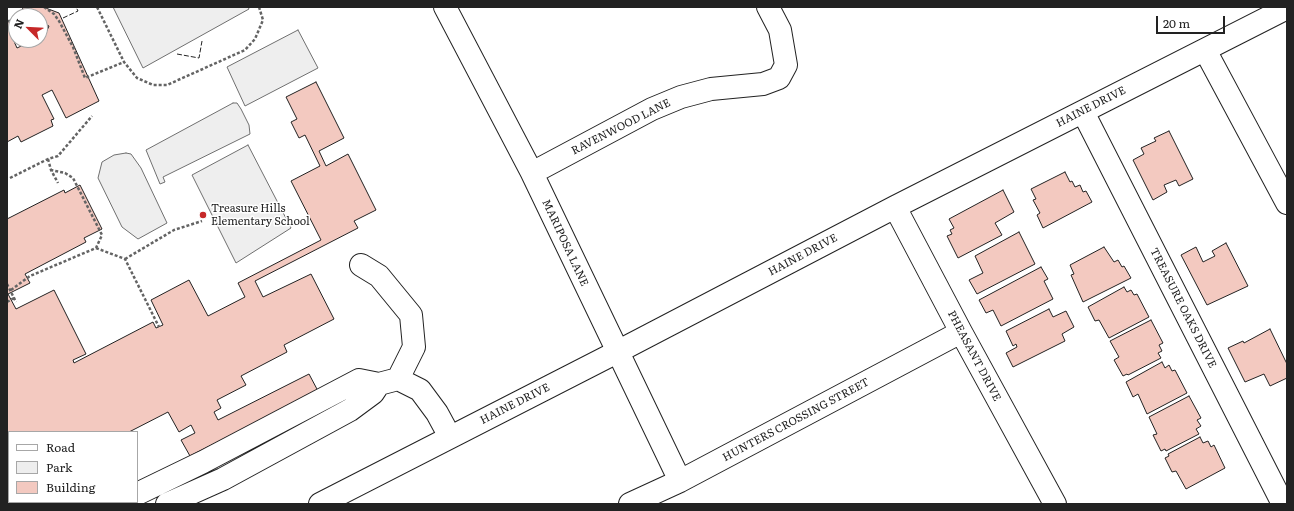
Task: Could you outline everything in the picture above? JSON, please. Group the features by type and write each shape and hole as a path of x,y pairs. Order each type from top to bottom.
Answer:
{"street":[{"name":"MARIPOSA LANE","path":"445,7 532,173 680,481"},
{"name":"RAVENWOOD LANE","path":"532,173 652,109 681,97 711,89 763,84 779,78 786,65 780,30 768,7"},
{"name":"HAINE DRIVE","path":"320,504 617,352 895,206 1287,8"},
{"path":"1205,50 1287,203"},
{"name":"TREASURE OAKS DRIVE","path":"1083,112 1283,504"},
{"name":"PHEASANT DRIVE","path":"895,206 961,332 1055,504"},
{"path":"157,484 168,504 223,479 350,410 388,381 414,347 411,315 379,276 361,265"},
{"name":"HUNTERS CROSSING STREET","path":"630,504 680,481 961,332"},
{"path":"138,494 203,462 359,380 388,381 420,390 437,413 450,437"}],"path":[{"path":"44,7 54,14 59,21 73,47 85,78 124,62"},
{"path":"97,7 124,62 137,78 153,85 167,85 245,50 255,40 263,20 259,7"},
{"path":"9,179 48,159 58,156 92,116"},
{"path":"48,159 51,170 58,183"},
{"path":"11,290 30,276 96,248 102,235 73,178 65,173 51,170"},
{"path":"125,259 174,230 202,221"},
{"path":"96,248 125,259 159,327"},
{"path":"7,284 16,302"},
{"path":"7,302 14,298"}],"green space":[{"path":"113,7 248,7 249,9 143,68"},
{"path":"298,30 318,68 245,106 227,67"},
{"path":"233,103 237,103 241,109 249,125 250,134 163,177 165,182 160,184 146,150"},
{"path":"248,145 291,228 236,263 192,175"},
{"path":"126,153 131,154 141,168 167,223 138,239 122,227 98,178 102,162 114,155"}],"building":[{"path":"24,7 46,8 23,8"},
{"path":"48,9 59,13 99,101 66,118 52,90 42,95 54,119 51,120 53,126 21,142 18,136 7,142 8,21 8,48 48,48"},
{"path":"316,82 344,138 319,151 326,166 348,154 376,210 354,221 358,228 255,281 263,297 311,274 334,319 284,345 287,352 241,376 246,385 217,400 221,408 214,412 218,420 309,374 318,391 190,456 181,440 195,433 191,425 179,432 168,412 131,431 8,431 8,503 97,503 7,504 7,219 64,190 65,193 80,185 102,229 84,238 86,242 25,274 30,283 8,294 16,309 54,290 86,354 73,360 74,363 153,322 156,328 163,325 151,300 189,280 208,316 245,297 238,283 321,240 291,181 320,166 305,135 299,138 291,122 297,119 286,97"},
{"path":"1169,131 1193,179 1179,186 1176,180 1164,185 1167,192 1153,200 1133,160 1144,154 1141,148 1156,141 1154,138"},
{"path":"1065,172 1070,182 1072,181 1075,187 1080,185 1083,192 1086,191 1092,202 1043,228 1037,215 1040,213 1033,200 1036,199 1031,189"},
{"path":"1003,190 1014,212 995,223 1002,235 958,258 947,236 952,234 950,230 954,228 949,219"},
{"path":"1019,232 1035,264 977,294 969,280 983,273 975,256"},
{"path":"1226,243 1248,286 1207,305 1181,255 1196,247 1203,262 1215,256 1212,251"},
{"path":"1104,247 1114,262 1118,260 1122,267 1124,266 1131,278 1083,302 1071,275 1074,274 1070,265"},
{"path":"1041,267 1048,279 1044,281 1053,299 1001,326 993,310 986,313 979,300"},
{"path":"1124,287 1127,292 1131,290 1134,295 1137,294 1149,317 1109,338 1099,320 1095,321 1088,307"},
{"path":"1049,309 1053,317 1066,311 1074,327 1062,334 1065,341 1013,367 1006,353 1017,347 1016,344 1013,346 1006,331"},
{"path":"1151,320 1163,343 1159,345 1162,351 1158,353 1161,358 1128,375 1123,376 1114,360 1119,357 1110,341"},
{"path":"1270,329 1287,364 1287,378 1270,386 1264,374 1245,382 1228,348 1243,341 1244,343"},
{"path":"1162,362 1165,368 1169,365 1172,371 1175,370 1187,393 1147,414 1138,394 1133,397 1126,382"},
{"path":"1189,396 1201,418 1197,420 1201,426 1196,429 1199,434 1166,451 1165,449 1161,451 1153,435 1157,434 1149,417"},
{"path":"1200,437 1203,443 1208,441 1211,447 1214,445 1225,468 1186,489 1176,471 1172,472 1165,458 1169,456 1168,454"}],"fence":[{"path":"63,18 78,11 76,7"},
{"path":"177,54 199,58 202,41"}],"place":[{"name":"Treasure Hills Elementary School","path":"203,215"}]}
